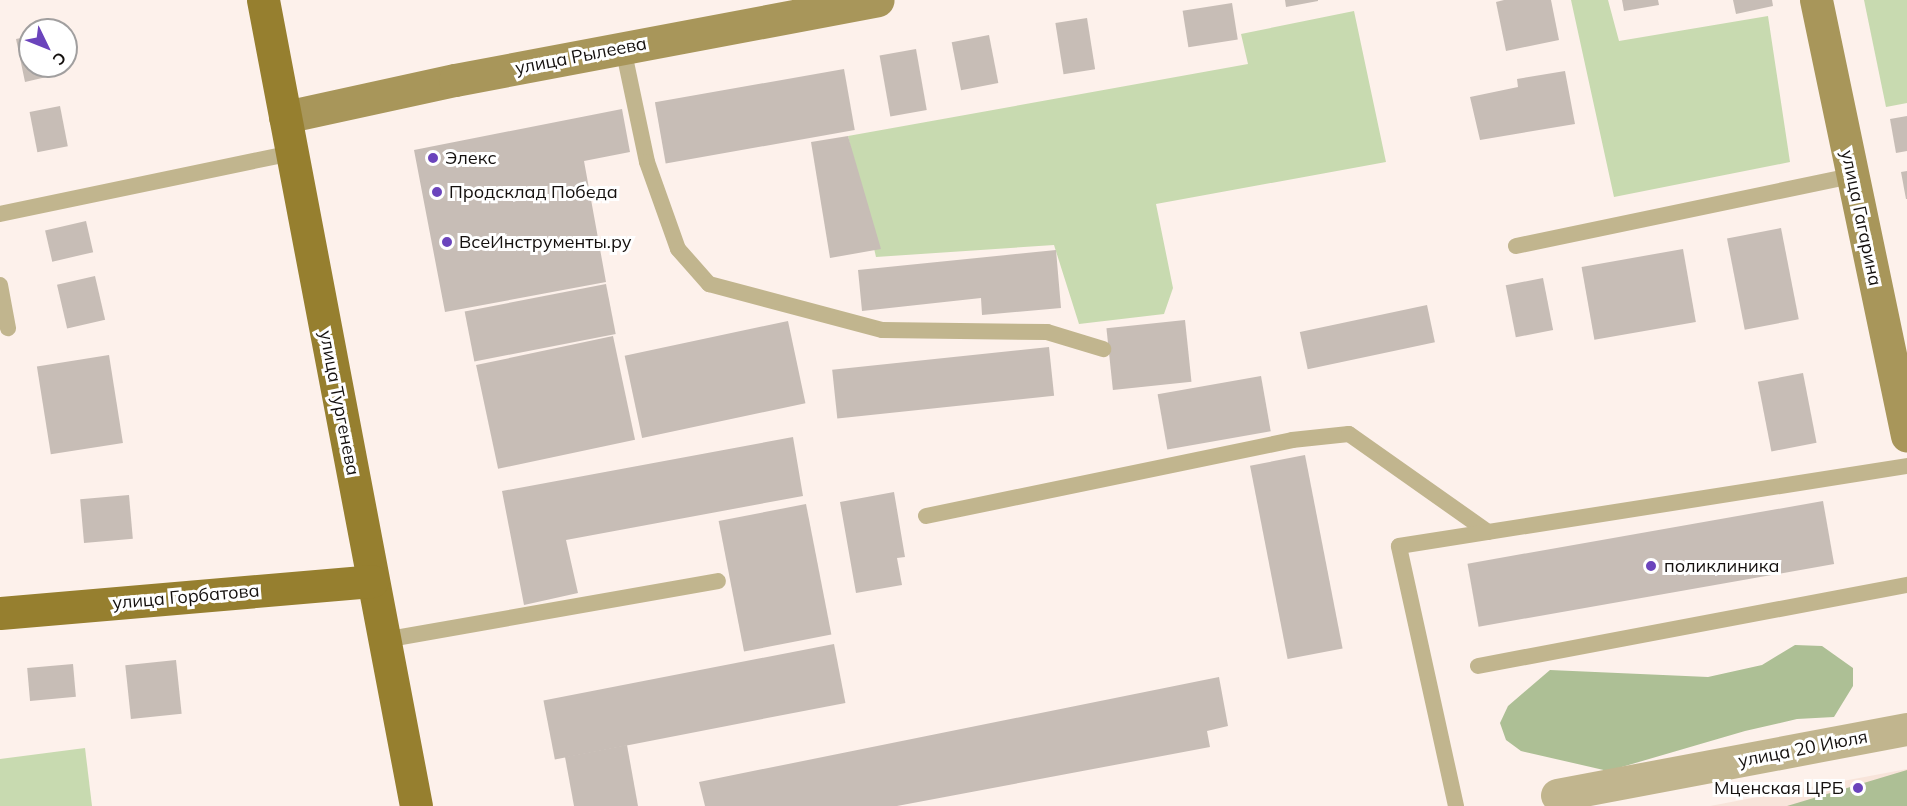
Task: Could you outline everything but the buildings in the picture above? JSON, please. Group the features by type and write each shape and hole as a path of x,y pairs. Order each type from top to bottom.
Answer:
{"main road":[{"name":"улица Тургенева","path":"264,0 416,806"},
{"name":"улица Горбатова","path":"0,613 372,581"}],"street":[{"name":"улица Рылеева","path":"285,117 623,48 878,0"},
{"name":"улица Гагарина","path":"1816,0 1907,436"},
{"name":"улица 20 Июля","path":"1557,795 1603,797 1907,729"}],"lane":[{"path":"623,48 647,162 678,249 709,284 882,330 1047,332 1103,349"},
{"path":"0,214 292,153"},
{"path":"1516,246 1852,176"},
{"path":"0,285 8,328"},
{"path":"926,516 1292,440 1349,434 1488,532"},
{"path":"1456,806 1399,546 1907,466"},
{"path":"384,640 718,581"},
{"path":"1478,666 1907,585"}],"shaded area":[{"name":"Мценская ЦРБ","path":"1907,769 1907,806 1710,806"}],"green space":[{"path":"1571,0 1608,0 1619,41 1768,16 1790,162 1614,197"},
{"path":"1864,0 1907,0 1907,103 1886,107"},
{"path":"1354,11 1386,162 1156,204 1173,288 1164,314 1079,324 1054,245 876,257 848,136 1248,64 1241,34"},
{"path":"1795,645 1822,646 1853,668 1853,686 1834,717 1797,719 1745,731 1608,771 1521,751 1506,740 1500,723 1508,706 1550,670 1708,677 1762,665"},
{"path":"85,748 92,806 0,806 0,759"},
{"path":"1907,770 1907,806 1787,806"}],"place":[{"name":"Элекс","path":"433,158"},
{"name":"Продсклад Победа","path":"437,192"},
{"name":"ВсеИнструменты.ру","path":"447,242"},
{"name":"поликлиника","path":"1651,566"},
{"name":"Мценская ЦРБ","path":"1858,788"}]}
